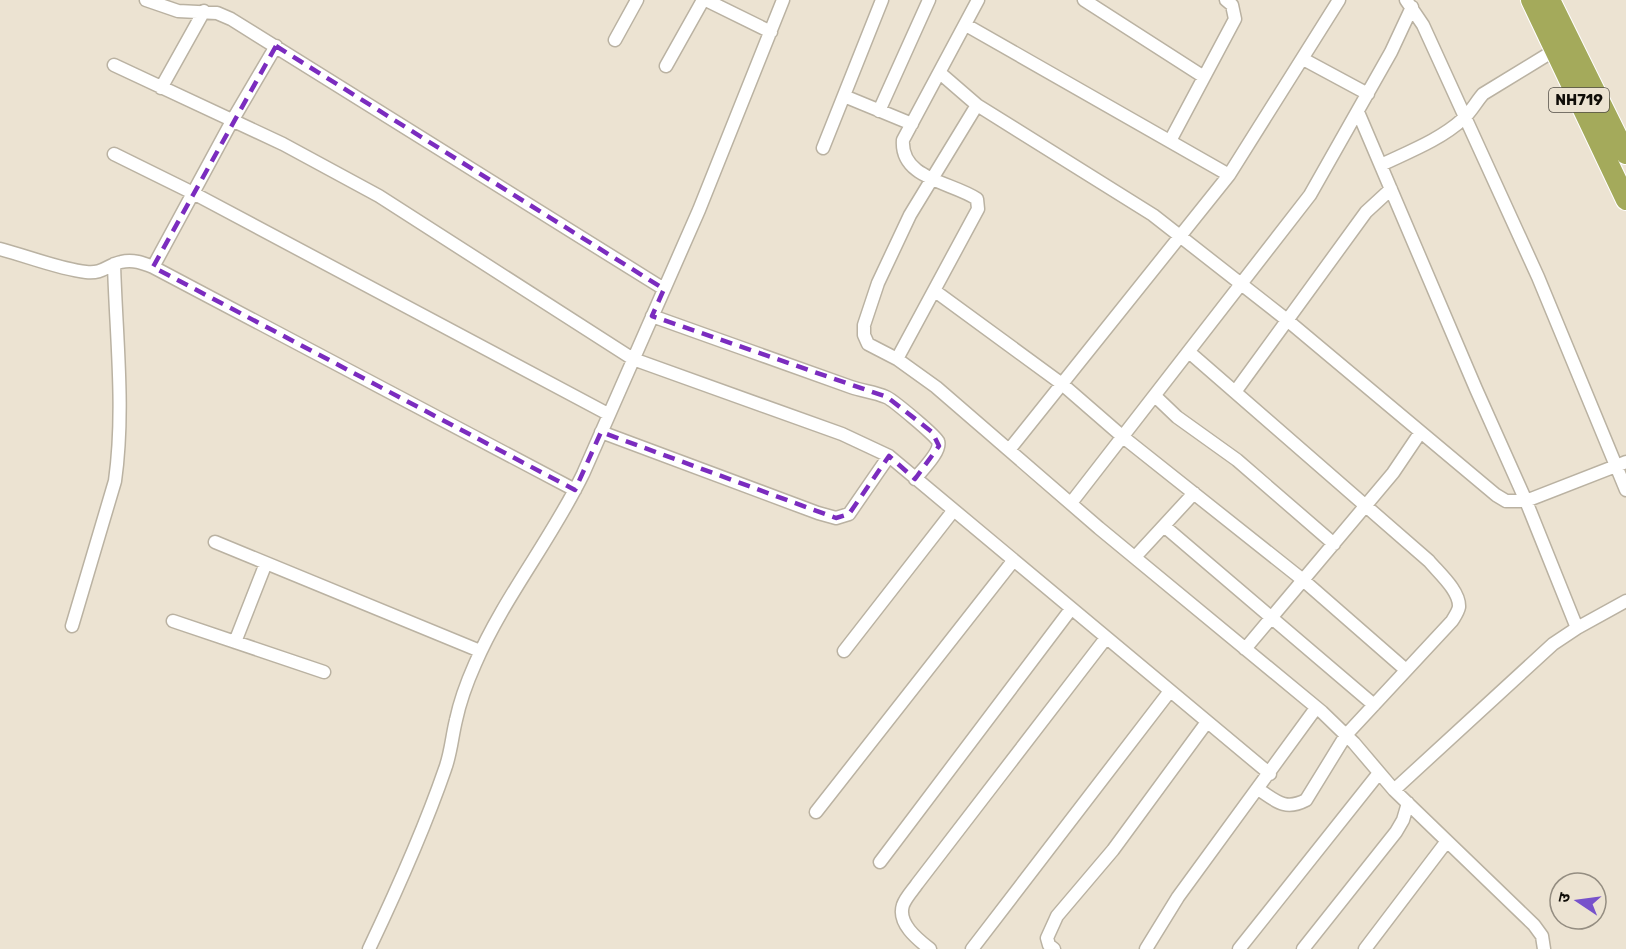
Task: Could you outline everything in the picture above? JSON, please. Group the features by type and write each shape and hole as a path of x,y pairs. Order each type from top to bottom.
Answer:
{"highway":[{"name":"NH719","path":"1531,0 1626,200"},
{"name":"NH719","path":"1550,0 1626,154"}],"street":[{"path":"146,0 178,10 217,13 231,19 664,289"},
{"path":"615,40 637,0"},
{"path":"666,66 704,0 771,32"},
{"path":"369,949 414,851 438,789 450,755 461,701 480,651 502,610 575,490 699,210 783,0"},
{"path":"823,148 882,0"},
{"path":"879,111 929,0"},
{"path":"897,359 978,209 977,200 967,192 916,170 907,161 903,152 903,140 978,0"},
{"path":"1084,0 1204,77"},
{"path":"1170,141 1235,19 1232,5 1226,0"},
{"path":"1009,450 1229,175 1339,0"},
{"path":"1071,503 1310,195 1368,94 1409,4"},
{"path":"1409,4 1423,25 1622,463 1626,490"},
{"path":"161,88 204,11"},
{"path":"966,25 1229,175"},
{"path":"153,267 232,121 276,46"},
{"path":"1381,165 1435,138 1464,118 1483,94 1555,50"},
{"path":"1303,59 1368,94"},
{"path":"114,65 283,144 379,196 633,359 842,434 889,456 1270,774"},
{"path":"940,73 977,105 1153,215 1287,320 1420,433 1506,501 1526,501 1622,463"},
{"path":"844,96 912,124"},
{"path":"977,105 910,214 888,262 871,301 864,325 864,335 868,344 897,359 936,387 1316,708 1346,735 1408,803 1534,925 1542,936 1544,949"},
{"path":"1358,112 1526,501 1577,628"},
{"path":"114,154 193,193 608,414"},
{"path":"1234,392 1366,212 1391,189"},
{"path":"0,249 86,272 102,272 124,261 139,261 575,490"},
{"path":"72,626 115,481 120,429 114,264"},
{"path":"935,291 1062,384 1123,436 1303,580 1406,670"},
{"path":"652,316 852,387 887,397 914,421 932,432 938,441 939,446 936,453 915,479"},
{"path":"1189,352 1429,561 1458,601 1459,610 1452,621 1346,735 1306,800 1297,805 1282,804 1258,789"},
{"path":"1155,396 1177,417 1246,467 1334,544"},
{"path":"601,432 836,518 849,514 889,456"},
{"path":"1245,649 1393,473 1420,433"},
{"path":"1136,557 1194,493"},
{"path":"844,651 953,511"},
{"path":"1164,526 1374,705"},
{"path":"216,542 480,651"},
{"path":"816,812 1014,561"},
{"path":"235,642 266,563"},
{"path":"1395,790 1537,658 1577,628 1626,601"},
{"path":"880,862 1071,609"},
{"path":"174,621 324,672"},
{"path":"930,949 914,936 907,926 902,916 903,905 1106,638"},
{"path":"972,949 1170,691"},
{"path":"1146,949 1178,897 1316,708"},
{"path":"1054,949 1048,945 1047,938 1057,916 1113,850 1207,722"},
{"path":"1239,949 1379,773"},
{"path":"1303,949 1396,832 1403,820 1408,803"},
{"path":"1365,949 1447,841"}],"highlighted area":[{"path":"276,46 664,289 652,316 887,397 932,432 939,446 915,479 889,456 849,514 836,518 601,432 575,490 153,267"}]}
